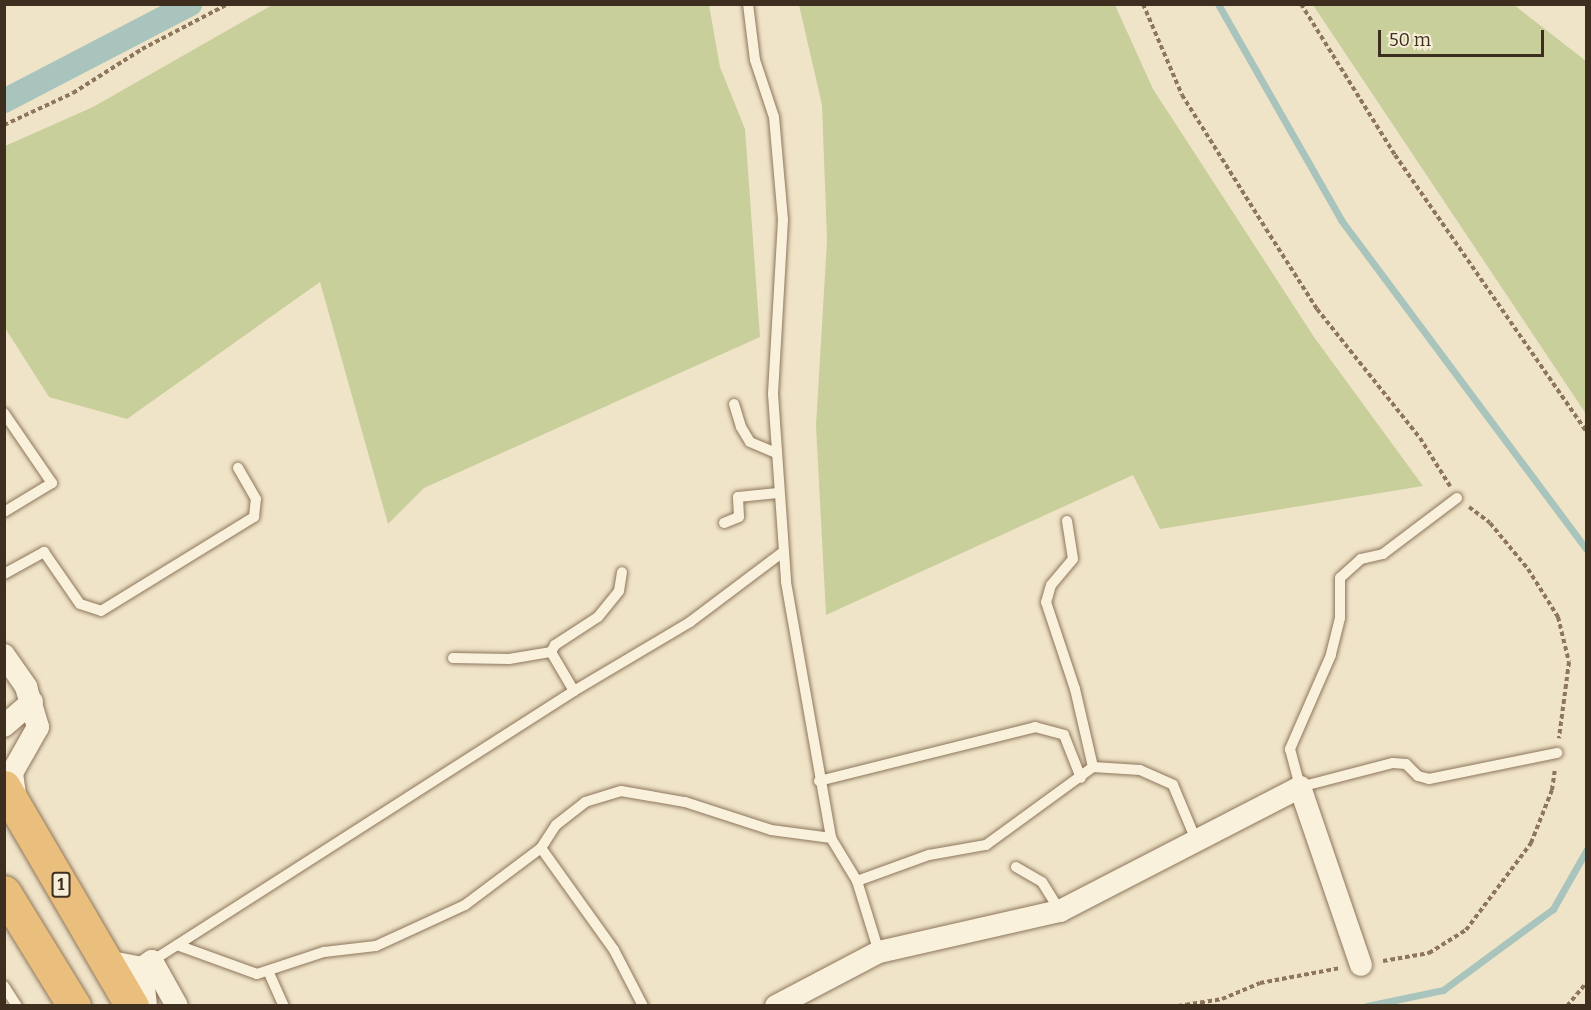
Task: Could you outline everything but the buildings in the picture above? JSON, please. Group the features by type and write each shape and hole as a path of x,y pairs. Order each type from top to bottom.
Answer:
{"highway":[{"name":"1","path":"11,798 132,1005"},
{"path":"6,895 74,1005"}],"street":[{"path":"4,655 32,702 38,727 12,773 11,798"},
{"path":"4,726 32,702"},
{"path":"776,1005 879,952 1060,911 1300,787 1361,965"},
{"path":"106,962 147,964"},
{"path":"146,1005 147,964"},
{"path":"147,964 177,1005"}],"lane":[{"path":"748,4 755,60 774,117 783,220 773,394 783,552 819,781 831,838 857,881 879,952"},
{"path":"734,404 741,427 750,442 776,453"},
{"path":"4,413 52,483 4,512"},
{"path":"4,574 44,552 80,604 101,611 254,517 256,499 238,468"},
{"path":"724,523 739,517 738,497 778,493"},
{"path":"1457,498 1383,554 1360,559 1340,578 1340,618 1331,655 1290,749 1300,787 1393,763 1406,764 1418,776 1429,779 1557,753"},
{"path":"1067,521 1073,559 1051,585 1046,602 1075,689 1093,767"},
{"path":"147,964 574,691 690,622 783,552"},
{"path":"551,652 555,645 598,617 619,591 622,572"},
{"path":"551,652 574,691"},
{"path":"453,658 509,658 551,652"},
{"path":"819,781 1035,727 1064,735 1081,778"},
{"path":"857,881 929,855 986,845 1081,778 1093,767 1140,770 1173,785 1196,840"},
{"path":"177,945 257,974 269,973 324,952 376,946 465,905 541,848 556,825 585,802 621,791 685,802 771,830 831,838"},
{"path":"541,848 614,950 643,1005"},
{"path":"1016,867 1042,882 1060,911"},
{"path":"269,973 284,1005"},
{"path":"4,986 17,1005"}],"path":[{"path":"4,125 73,93 142,49 228,4"},
{"path":"1143,4 1182,95 1317,309 1420,438 1457,498 1490,524 1528,569 1558,617 1569,662 1552,790 1531,843 1466,930 1429,953 1260,983 1222,999 1178,1005"},
{"path":"1301,4 1395,155 1587,431"},
{"path":"1567,1005 1587,982"}],"green space":[{"path":"272,5 709,5 720,67 745,129 760,337 424,488 388,524 320,282 127,419 49,397 5,328 5,146 93,107"},
{"path":"799,5 1115,5 1153,89 1314,337 1423,486 1160,529 1133,475 826,615 816,426 827,240 822,105"},
{"path":"1313,5 1514,5 1586,61 1586,414"}],"waterway":[{"path":"4,101 190,4"},
{"path":"1218,4 1341,220 1586,549"},
{"path":"1367,1006 1443,990 1553,909 1586,851"}]}
